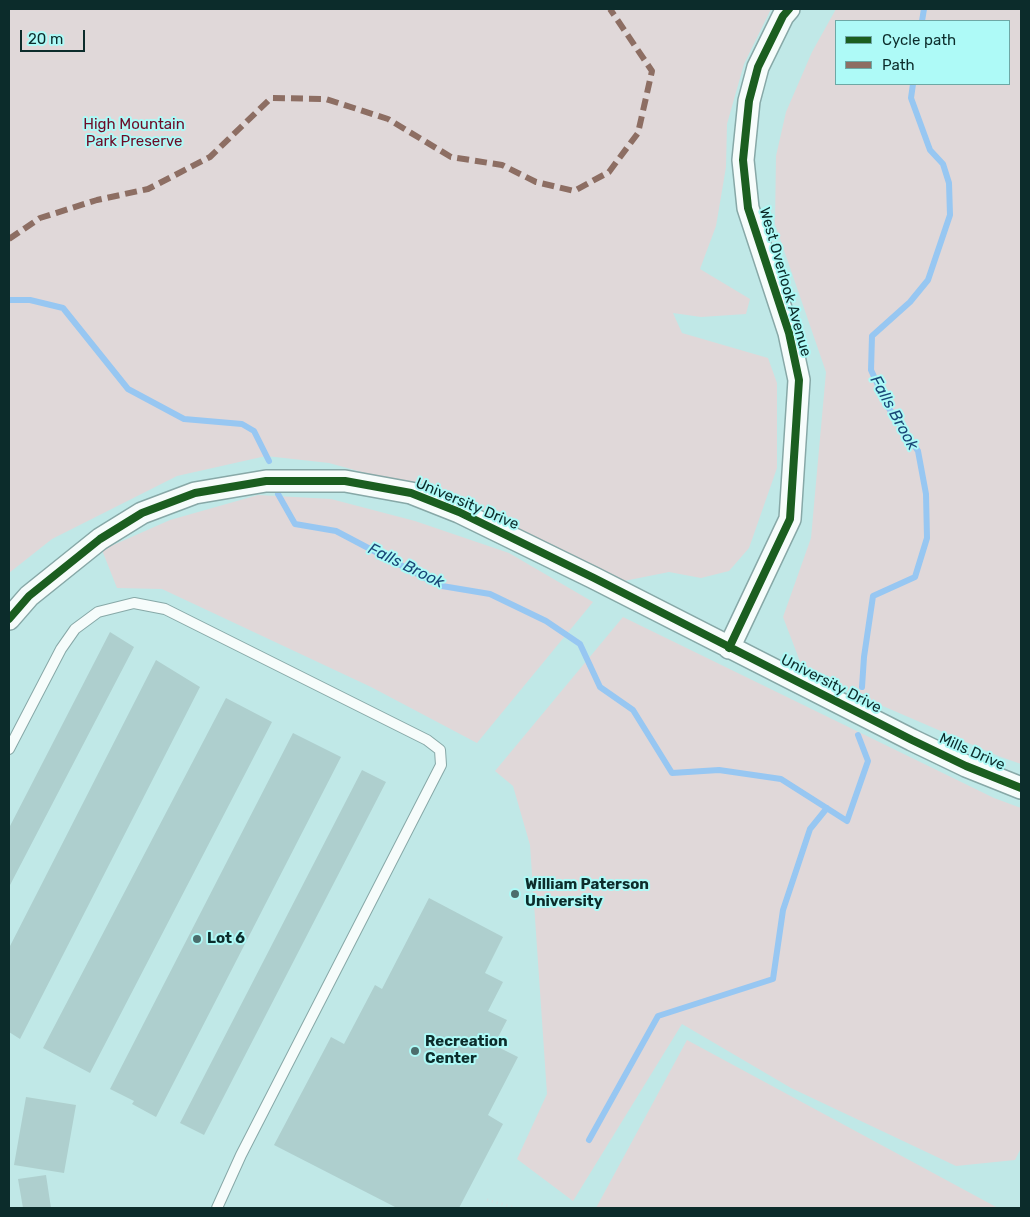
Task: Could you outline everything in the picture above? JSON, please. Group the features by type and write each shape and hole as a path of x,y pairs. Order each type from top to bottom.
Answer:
{"street":[{"name":"West Overlook Avenue","path":"730,648 790,519 799,380 789,333 748,208 743,160 749,102 758,67 783,16 789,9"},
{"name":"University Drive","path":"9,620 29,596 100,539 142,512 195,493 266,481 345,481 411,493 459,512 594,578 912,740"},
{"name":"Mills Drive","path":"912,740 966,766 1021,788"}],"lane":[{"path":"9,749 61,649 75,629 98,612 134,603 165,610 427,740 440,750 441,765 241,1155 217,1208"}],"path":[{"path":"488,1200 516,1208"}],"green space":[{"name":"High Mountain Park Preserve","path":"9,9 771,9 744,64 727,124 726,167 716,226 700,269 750,299 746,314 701,317 673,313 682,333 768,358 777,383 777,468 749,548 729,571 701,578 669,572 624,581 551,544 398,482 329,463 266,456 177,476 52,539 9,573"},
{"path":"836,9 1021,9 1021,764 804,672 783,617 811,538 826,372 775,224 776,156 786,112 812,52"},
{"path":"258,495 331,499 415,521 509,553 593,602 477,743 371,687 162,589 117,588 102,550 170,520"},
{"path":"623,617 994,798 1021,808 1021,1148 1015,1160 956,1166 791,1088 682,1024 573,1201 517,1159 547,1094 530,845 513,786 495,771"},
{"path":"687,1040 998,1208 596,1208"}],"building":[{"path":"110,632 134,647 9,887 9,828"},
{"path":"156,660 200,687 20,1039 9,1032 9,948"},
{"path":"226,698 272,722 90,1073 43,1048"},
{"path":"293,733 341,757 156,1117 132,1104 134,1101 110,1089"},
{"path":"362,770 386,782 204,1135 180,1123"},
{"name":"Recreation Center","path":"429,898 503,937 485,973 503,982 488,1011 507,1020 494,1045 518,1057 488,1115 503,1124 459,1208 397,1208 274,1145 331,1037 344,1044 375,985 382,989"},
{"path":"26,1097 76,1105 64,1173 14,1165"},
{"path":"46,1175 51,1208 23,1208 18,1179"}],"waterway":[{"name":"Falls Brook","path":"922,20 924,9"},
{"name":"Falls Brook","path":"862,687 864,657 873,596 915,577 927,538 926,494 918,451 888,407 871,370 872,336 910,302 928,280 950,215 949,183 943,164 930,150 911,98 913,85"},
{"name":"Falls Brook","path":"9,300 30,300 63,308 128,389 184,419 242,424 254,431 269,461"},
{"name":"Falls Brook","path":"278,494 295,524 336,531 442,586 490,594 546,621 580,644 600,687 633,710 672,773 719,770 781,779 847,821 868,761 858,735"},
{"path":"589,1140 658,1016 773,979 783,910 810,829 827,808"}],"marked path":[{"path":"9,239 40,218 97,200 148,189 210,157 271,98 326,99 388,119 451,157 502,165 536,182 574,191 609,172 638,133 652,71 610,9"}],"cycle path":[{"path":"729,648 790,519 799,380 789,333 748,208 743,160 749,101 758,67 783,16 789,9"},
{"path":"9,619 29,596 100,539 142,513 195,493 266,481 345,481 411,493 459,512 594,578 912,740 966,766 1021,788"}],"place":[{"name":"William Paterson University","path":"515,894"},
{"name":"Lot 6","path":"197,939"},
{"name":"Recreation Center","path":"415,1051"}]}
